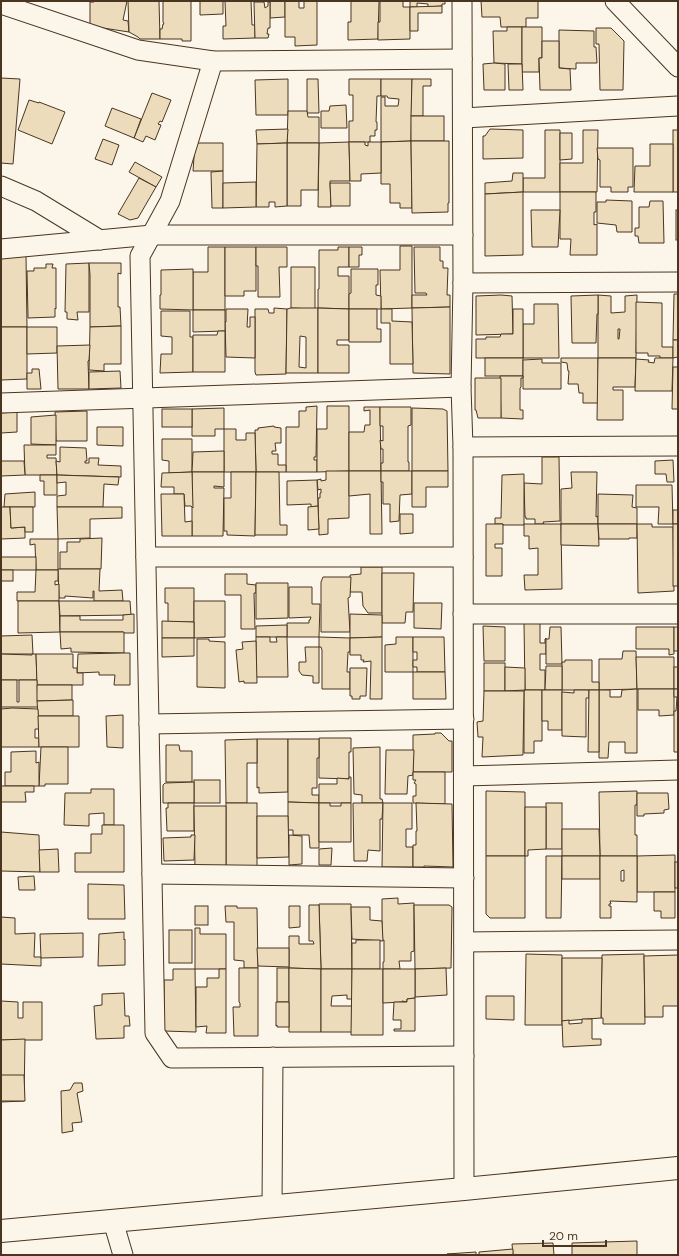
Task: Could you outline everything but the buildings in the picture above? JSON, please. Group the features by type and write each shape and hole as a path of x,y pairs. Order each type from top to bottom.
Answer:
{"main road":[{"path":"1,1231 272,1207 678,1168"}],"street":[{"path":"462,1 463,283 461,386 463,447 464,1189"},
{"path":"615,1 678,67"},
{"path":"1,4 138,50 214,61 462,59"},
{"path":"214,61 170,201 140,256 155,1034 172,1058 464,1056"},
{"path":"462,118 678,106"},
{"path":"1,186 36,200 100,240"},
{"path":"1,249 152,235 463,235"},
{"path":"463,283 678,282"},
{"path":"1,403 461,386"},
{"path":"463,447 678,446"},
{"path":"146,557 463,557"},
{"path":"463,614 678,614"},
{"path":"149,724 464,719"},
{"path":"464,776 678,770"},
{"path":"152,874 464,878"},
{"path":"464,942 678,940"},
{"path":"272,1207 273,1057"},
{"path":"113,1221 123,1255"}]}
